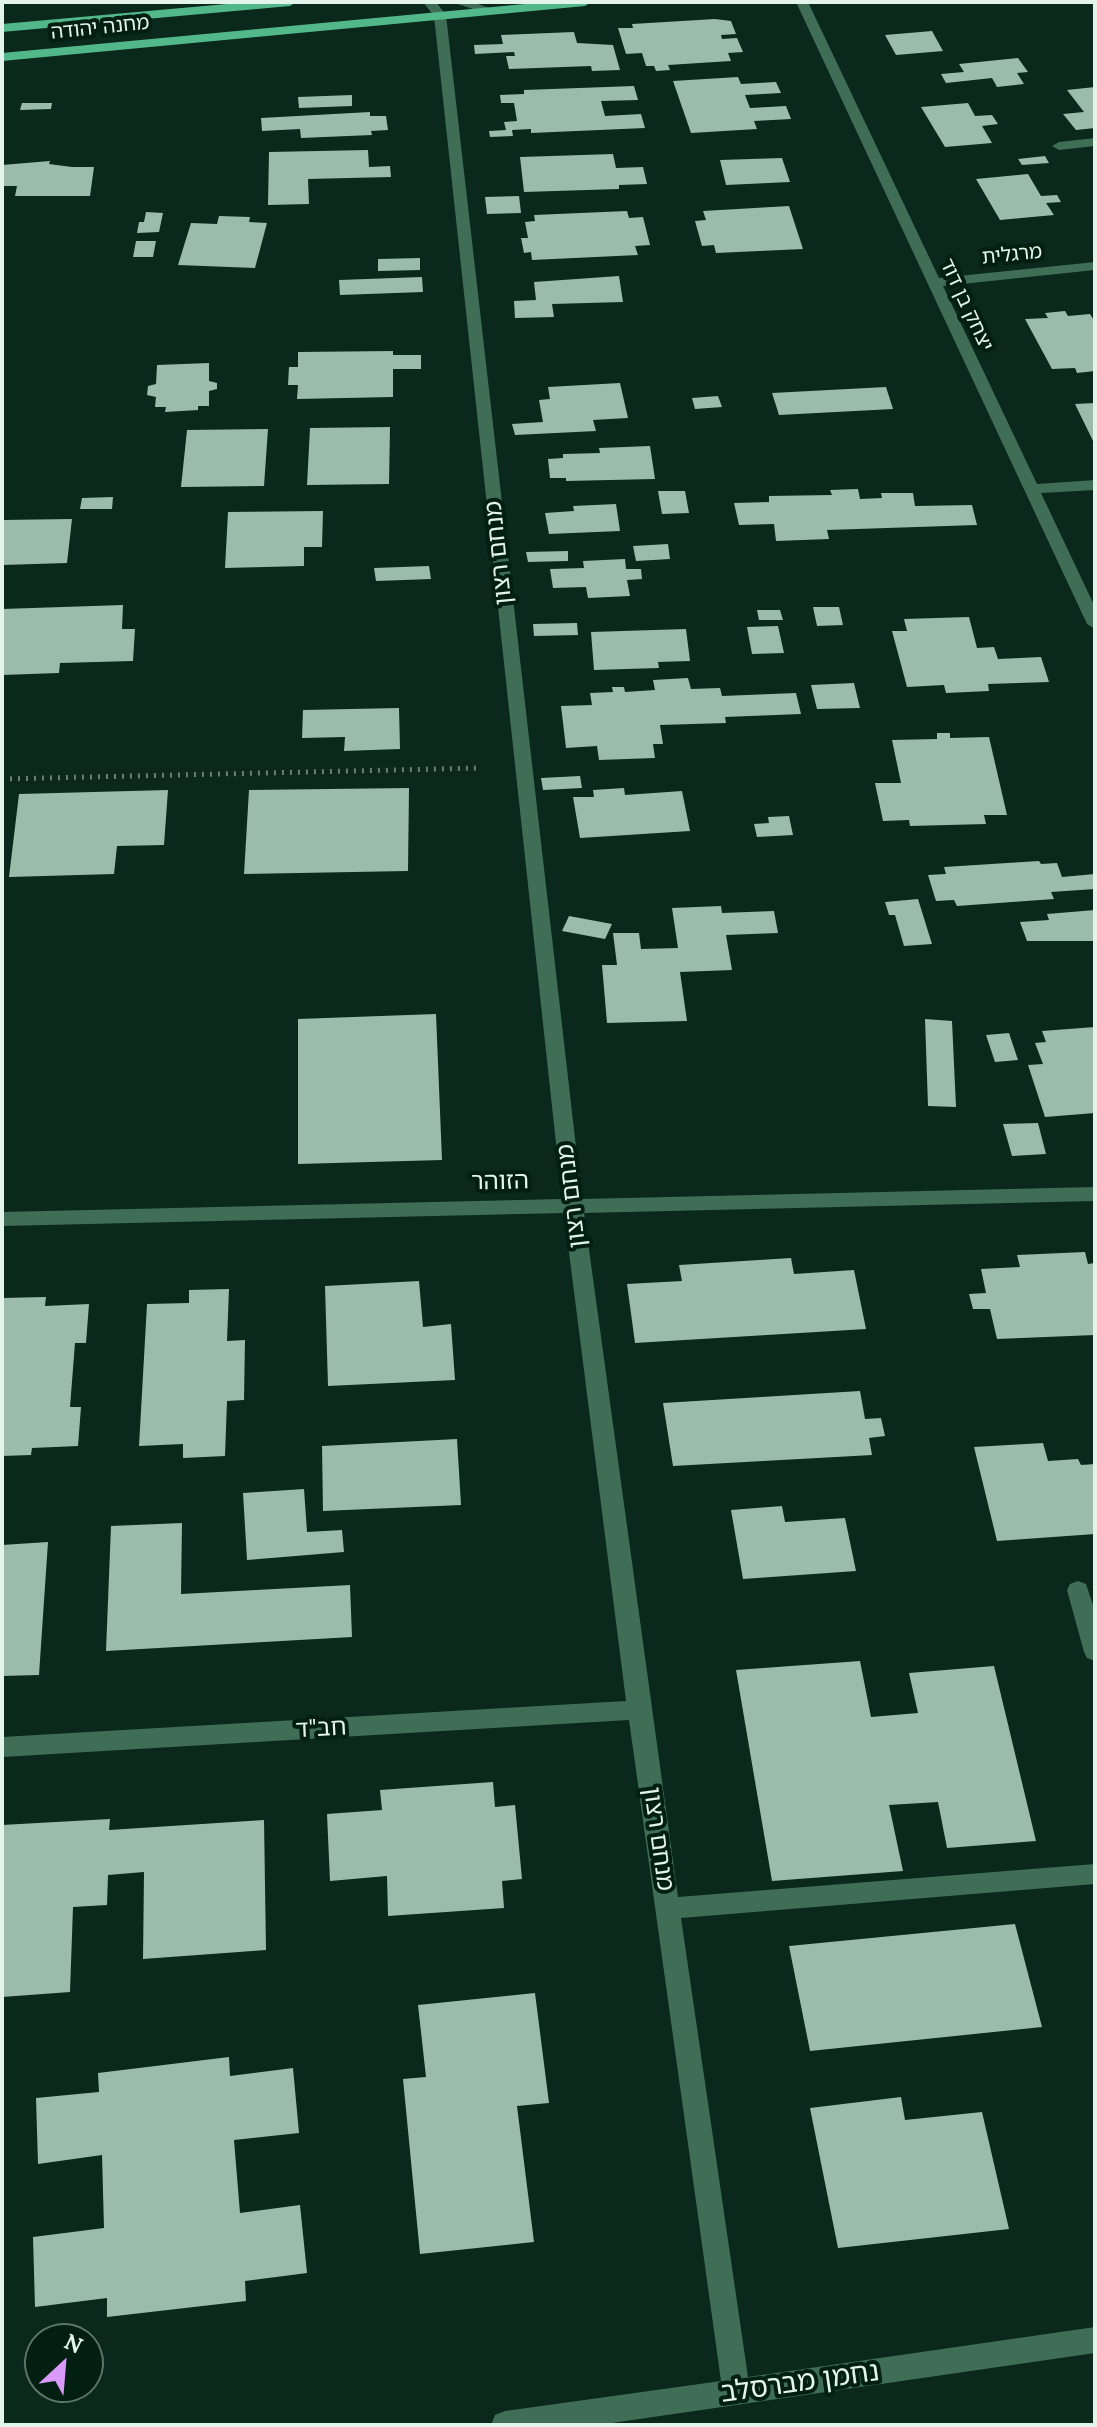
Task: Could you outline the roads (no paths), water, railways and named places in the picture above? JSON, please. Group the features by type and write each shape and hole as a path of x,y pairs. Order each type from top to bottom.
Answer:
{"main road":[{"name":"מחנה יהודה","path":"2,28 290,2"},
{"name":"מחנה יהודה","path":"2,57 435,8 489,10 585,2"}],"street":[{"path":"457,2 489,10"},
{"name":"יצחק בן דוד","path":"802,2 1095,624"},
{"name":"מנחם רצון","path":"435,8 573,1206 639,1710 736,2392"},
{"path":"1059,146 1095,142"},
{"name":"מרגלית","path":"934,283 1095,266"},
{"path":"1032,489 1095,485"},
{"path":"1075,582 1095,584"},
{"name":"הזוהר","path":"2,1219 1095,1194"},
{"path":"1078,1590 1095,1652"},
{"name":"חב\"ד","path":"2,1747 639,1710"},
{"path":"668,1908 1095,1874"},
{"name":"נחמן מברסלב","path":"505,2425 1095,2340"}]}
